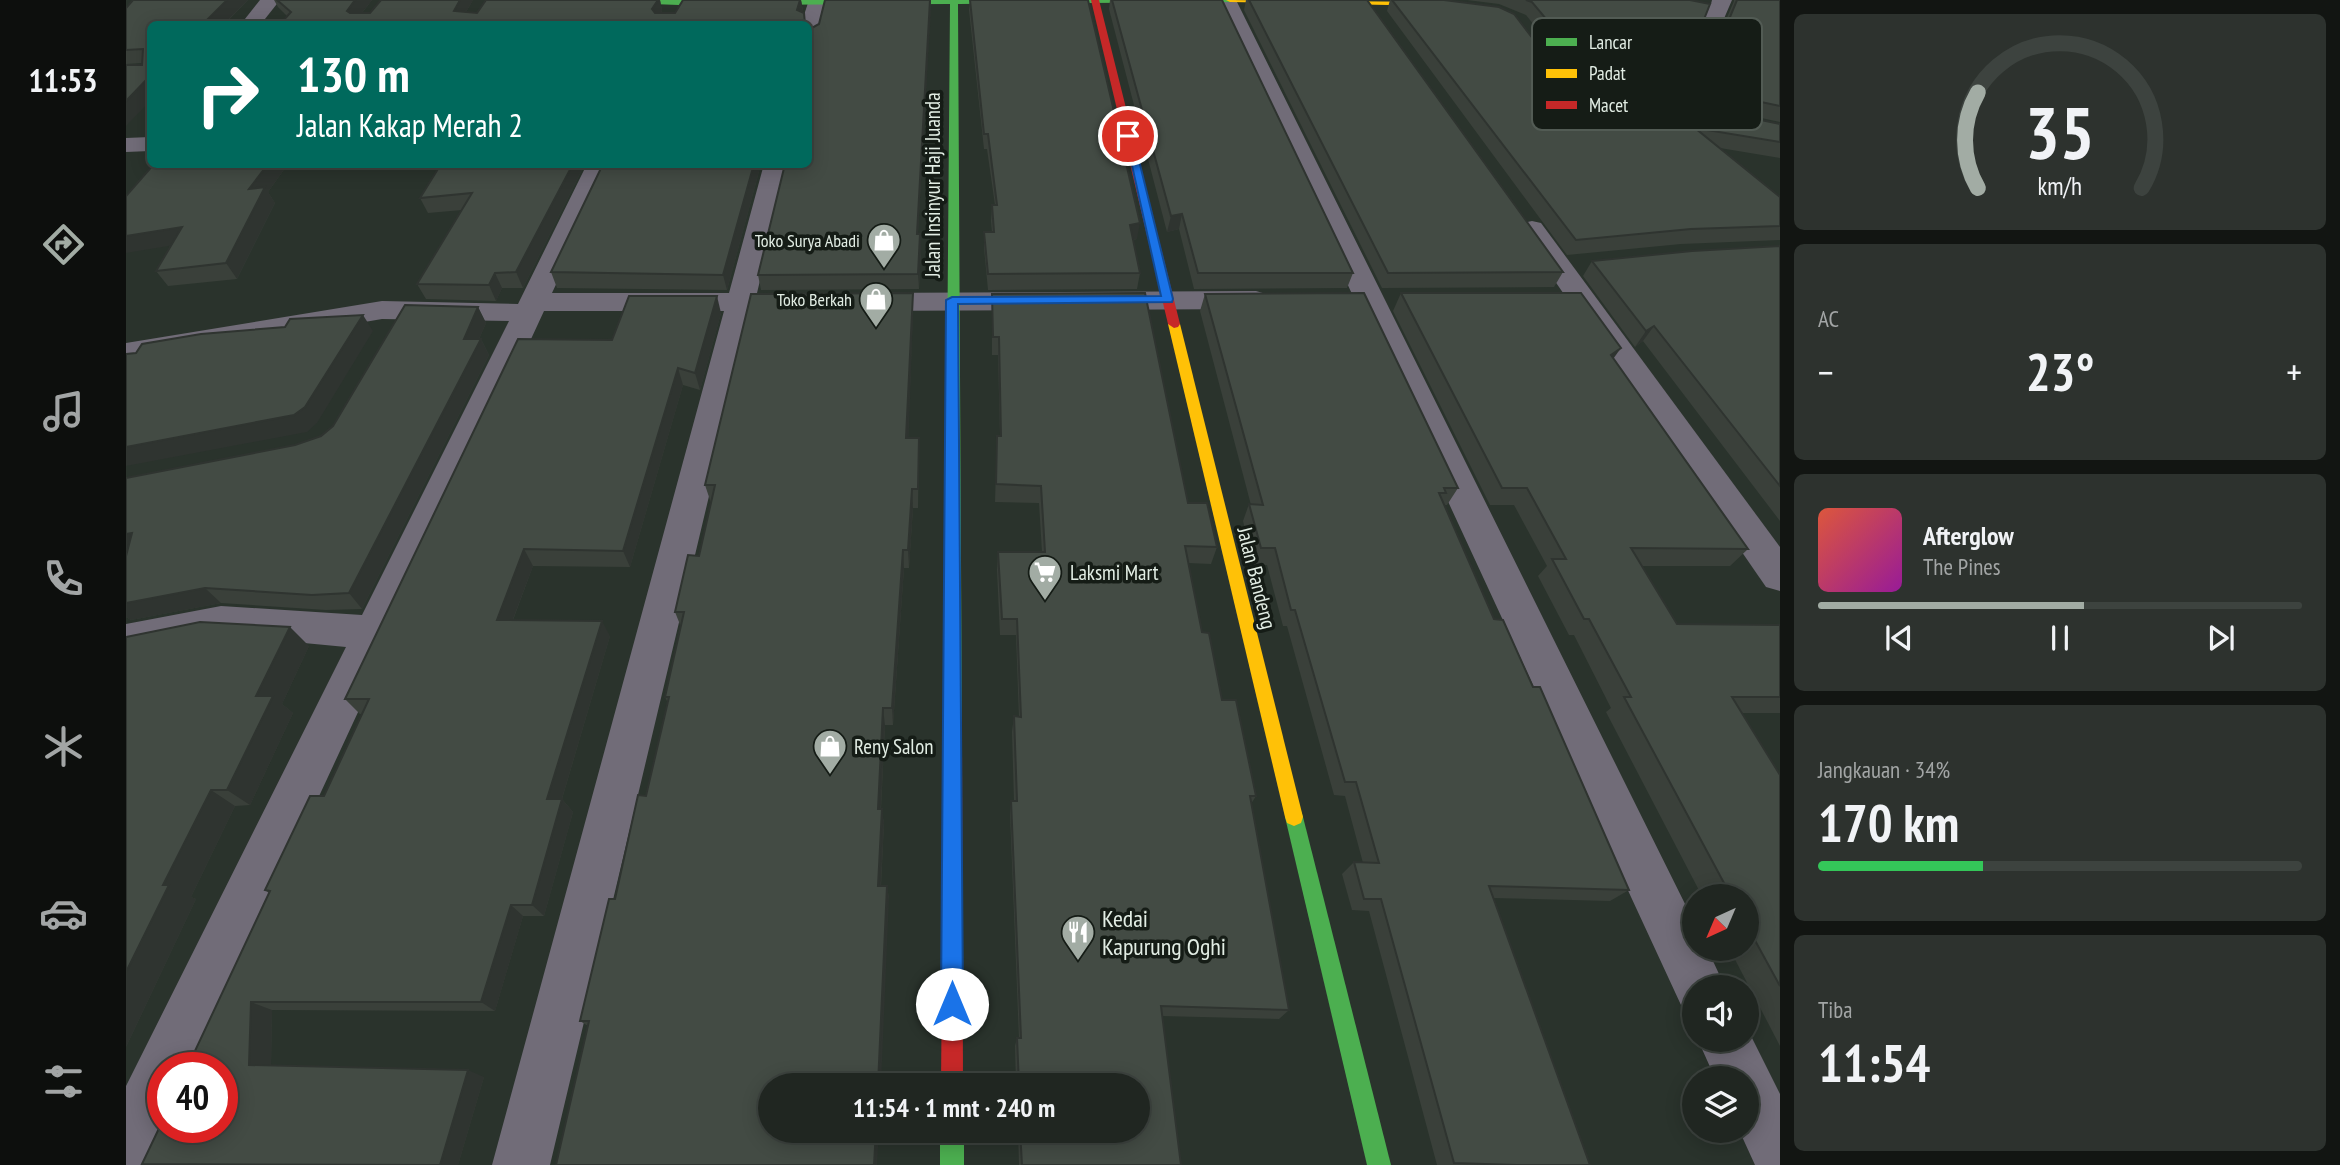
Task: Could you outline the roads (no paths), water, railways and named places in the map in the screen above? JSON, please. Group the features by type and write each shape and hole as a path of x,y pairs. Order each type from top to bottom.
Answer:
{"street":[{"path":"253,21 270,0"},
{"path":"599,0 679,3 1316,0 1429,3 1462,7"},
{"name":"Jalan Insinyur Haji Juanda","path":"952,1073 954,0"},
{"name":"Jalan Bandeng","path":"1095,0 1379,1165"},
{"path":"1226,0 1693,975"},
{"path":"1659,0 1720,6"},
{"path":"1366,1 1390,34"},
{"path":"812,21 817,2"},
{"path":"670,21 679,3"},
{"path":"126,145 147,144"},
{"path":"171,1052 376,633 598,168"},
{"path":"521,1165 775,168"},
{"path":"1518,211 1572,265 1567,299 1780,576"},
{"path":"126,353 362,313 404,309 952,300 1290,301"},
{"path":"384,343 404,309"},
{"path":"126,641 221,622 252,622 376,633"},
{"path":"126,1146 147,1102"},
{"path":"1759,1112 1780,1155"},
{"path":"952,1143 952,1165"}],"place":[{"name":"Toko Surya Abadi","path":"884,270"},
{"name":"Toko Berkah","path":"876,329"},
{"name":"Laksmi Mart","path":"1045,602"},
{"name":"Reny Salon","path":"830,776"},
{"name":"Kedai Kapurung Oghi","path":"1078,962"}]}
